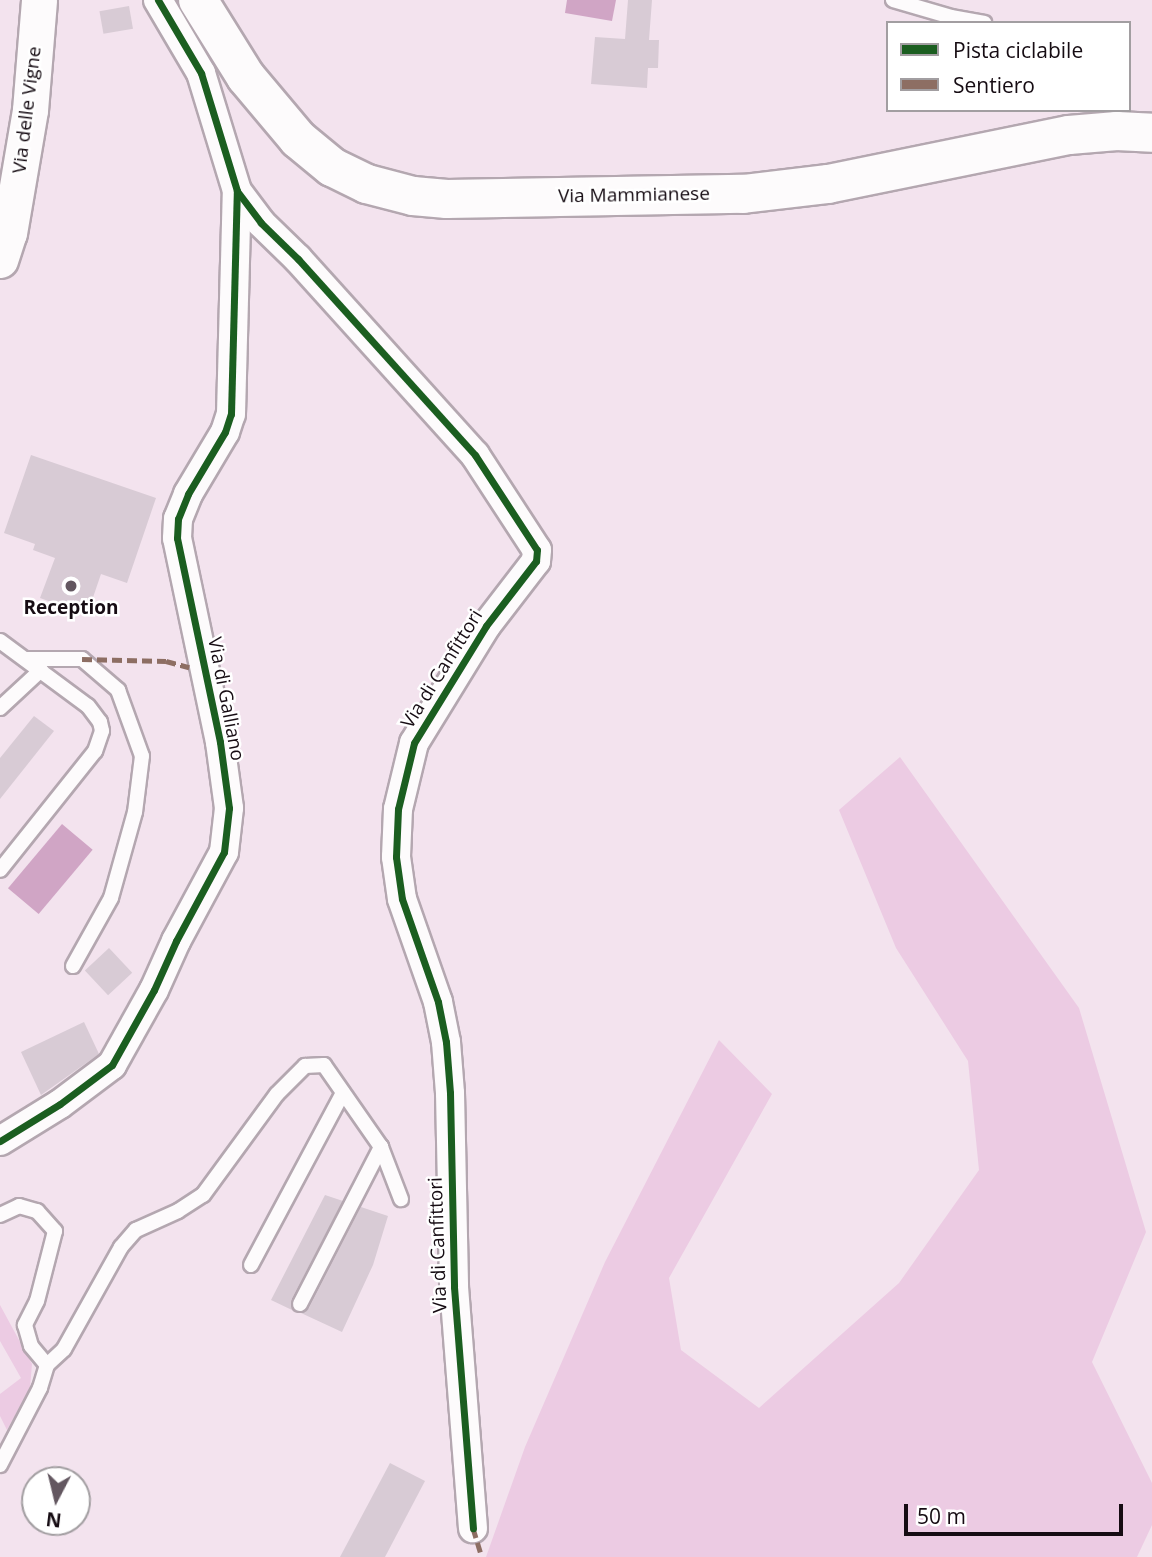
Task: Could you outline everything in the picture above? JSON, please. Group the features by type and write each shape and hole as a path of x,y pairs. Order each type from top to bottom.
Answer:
{"main road":[{"name":"Via Mammianese","path":"198,0 246,77 298,139 332,167 367,184 413,196 743,194 828,184 1069,135 1117,131 1152,133"}],"street":[{"name":"Via delle Vigne","path":"3,241 30,110 39,0"},
{"name":"Via di Canfittori","path":"158,0 201,73 237,191 261,223 298,259 475,455 537,550 536,561 486,626 414,743 398,809 396,857 402,899 438,1002 446,1042 450,1093 454,1287 473,1528"},
{"name":"Via di Galliano","path":"0,1141 60,1104 112,1065 154,990 224,852 229,808 220,741 177,538 178,519 187,495 225,432 231,415 237,191"}],"lane":[{"path":"893,0 973,21"},
{"path":"0,641 88,706 100,722 102,738 95,751 0,870"},
{"path":"25,659 82,659 118,690 142,756 135,812 111,898 73,966"},
{"path":"0,708 40,670"},
{"path":"0,1465 40,1388 47,1365 64,1349 121,1247 135,1230 178,1211 203,1195 277,1094 305,1066 324,1065 381,1147 401,1199"},
{"path":"251,1265 343,1093"},
{"path":"300,1304 381,1147"},
{"path":"0,1215 19,1206 28,1208 37,1211 55,1231 37,1301 25,1325 31,1346 47,1365"}],"shaded area":[{"path":"567,0 616,0 612,21 565,13"},
{"path":"900,757 1079,1008 1146,1232 1092,1362 1152,1483 1152,1525 1137,1557 486,1557 525,1447 605,1262 719,1040 772,1094 669,1278 681,1350 759,1408 899,1283 979,1170 968,1061 896,948 839,810"},
{"path":"62,824 93,850 39,914 8,888"},
{"path":"0,1305 32,1364 30,1388 7,1430 0,1416 0,1394 21,1378 0,1341"}],"building":[{"path":"628,0 652,0 649,40 659,40 658,68 648,68 647,88 591,84 595,37 625,39"},
{"path":"129,6 133,29 103,34 99,11"},
{"path":"31,455 156,498 127,583 101,574 87,615 40,598 55,558 33,550 35,544 4,533"},
{"path":"34,716 54,731 0,799 0,758"},
{"path":"109,948 132,973 108,995 85,971"},
{"path":"84,1022 99,1054 41,1095 21,1052"},
{"path":"325,1195 343,1201 291,1300 292,1310 271,1300"},
{"path":"361,1207 388,1216 373,1265 342,1332 301,1313 309,1308"},
{"path":"390,1463 425,1481 385,1557 340,1557"}],"marked path":[{"path":"82,659 166,661 189,667"},
{"path":"473,1528 482,1557"}],"cycle path":[{"path":"158,0 201,73 237,191 261,223 298,259 475,455 537,550 536,561 486,626 414,743 398,809 396,857 402,899 438,1002 446,1042 450,1093 454,1287 473,1528"},
{"path":"0,1141 60,1104 112,1065 154,990 176,941 224,852 229,808 220,742 177,538 178,519 188,494 225,432 231,414 237,191"}],"place":[{"name":"Reception","path":"71,586"}]}
